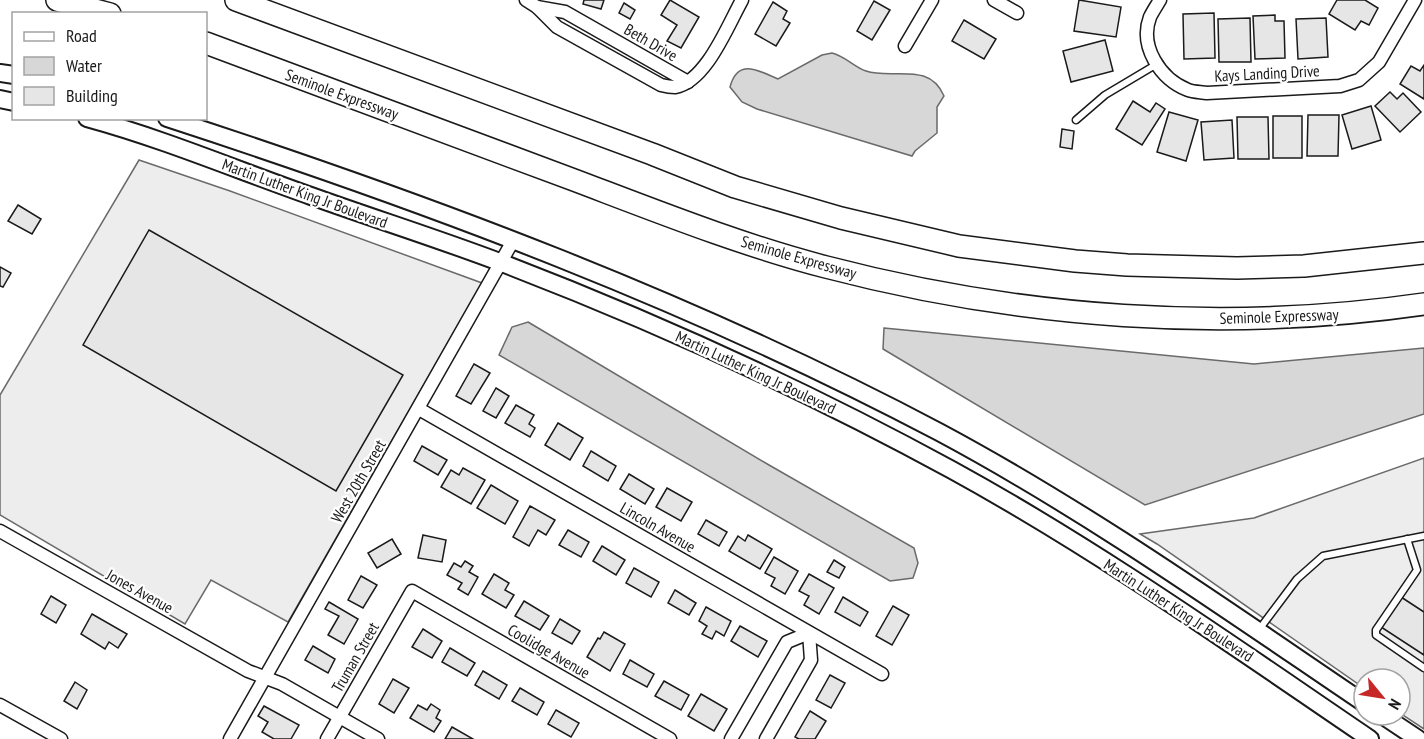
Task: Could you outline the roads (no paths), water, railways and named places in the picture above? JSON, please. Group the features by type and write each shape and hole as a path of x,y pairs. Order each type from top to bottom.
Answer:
{"highway":[{"path":"57,0 102,12"},
{"path":"92,0 122,12"},
{"path":"238,1 652,154 735,187 841,218 959,246 1085,262 1236,268 1304,266 1424,254"},
{"name":"Seminole Expressway","path":"207,43 716,232 825,267 929,290 1006,304 1168,319 1272,318 1361,313 1424,304"}],"main road":[{"name":"Martin Luther King Jr Boulevard","path":"93,120 177,146 252,175 502,263 724,356 825,404 942,465 1032,516 1160,595 1370,739"},
{"name":"Martin Luther King Jr Boulevard","path":"173,120 513,239 793,358 940,433 1102,528 1187,582 1352,695"},
{"path":"177,146 192,138 215,134"},
{"path":"1243,652 1258,632"},
{"path":"1400,727 1418,739"}],"street":[{"name":"Beth Drive","path":"535,2 557,27 661,85 674,87 696,76 708,61 742,0"},
{"path":"905,46 932,0"},
{"path":"994,0 1017,13"},
{"name":"Kays Landing Drive","path":"1160,0 1150,17 1148,35 1151,55 1165,75 1187,90 1207,93 1340,86 1359,80 1378,62 1415,0"},
{"name":"West 20th Street","path":"230,739 502,263 513,239"},
{"name":"Lincoln Avenue","path":"418,409 882,674"},
{"name":"Jones Avenue","path":"0,531 248,671 282,684 378,739"},
{"name":"Truman Street","path":"327,739 412,591"},
{"name":"Coolidge Avenue","path":"412,591 670,739"},
{"path":"731,739 787,642 809,633 811,660 766,739"},
{"path":"0,705 61,739"}],"lane":[{"path":"1076,120 1105,95 1157,64"},
{"path":"1258,632 1297,579 1323,556 1424,536"},
{"path":"1407,539 1417,570 1424,575"},
{"path":"1417,570 1376,630 1376,635 1424,668"}],"water":[{"path":"832,53 866,71 920,75 937,85 944,96 937,107 937,133 912,156 757,109 742,102 730,87 738,72 744,69 757,70 778,79 822,55"},
{"path":"528,322 914,548 918,563 913,578 890,581 499,355 512,327"},
{"path":"884,328 1254,364 1424,348 1424,414 1145,505 883,349"}]}
